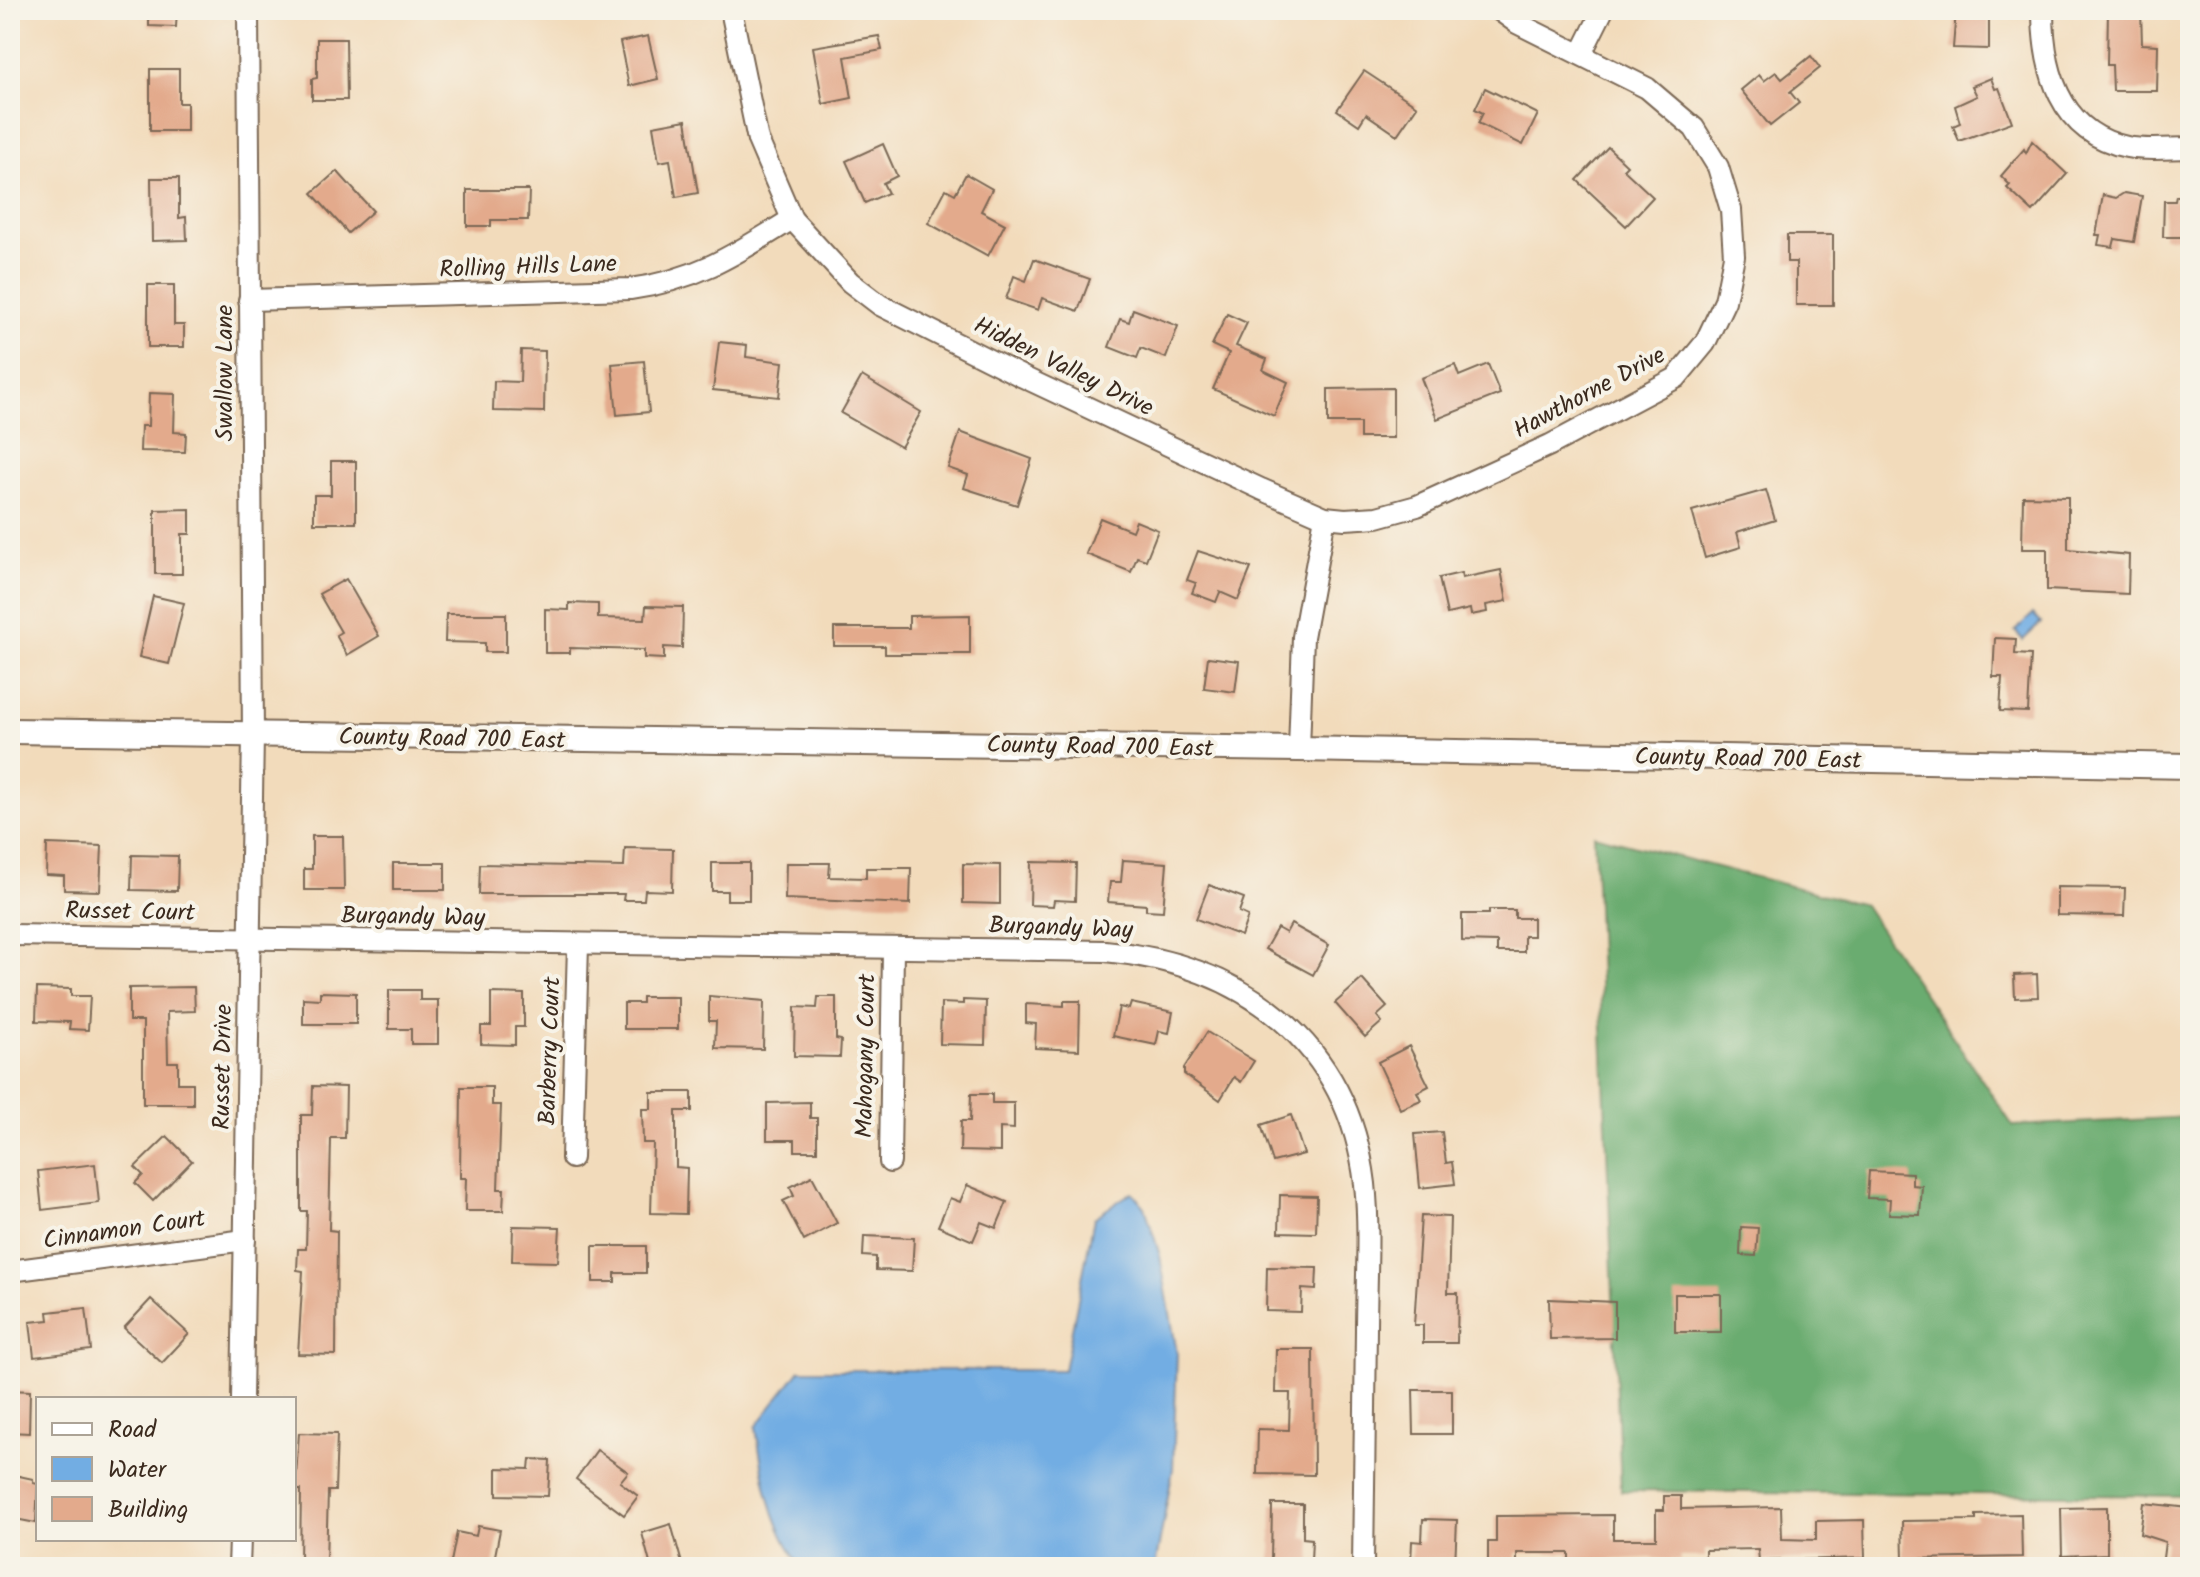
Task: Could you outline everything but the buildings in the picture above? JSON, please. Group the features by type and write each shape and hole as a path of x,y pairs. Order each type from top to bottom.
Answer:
{"main road":[{"name":"County Road 700 East","path":"10,731 1299,749 2190,766"}],"street":[{"name":"Swallow Lane","path":"248,10 253,736"},
{"name":"Hidden Valley Drive","path":"731,10 758,140 792,219 850,282 880,305 1023,377 1325,517"},
{"name":"Hawthorne Drive","path":"1325,517 1360,519 1397,513 1550,445 1676,378 1717,322 1731,279 1734,233 1726,188 1718,167 1694,128 1661,97 1517,23 1499,10"},
{"path":"1581,54 1603,10"},
{"path":"2043,10 2046,67 2057,93 2080,121 2102,138 2125,146 2190,148"},
{"name":"Rolling Hills Lane","path":"249,300 630,289 662,285 719,264 792,219"},
{"path":"1299,749 1303,637 1325,517"},
{"name":"Russet Drive","path":"242,1397 253,736"},
{"name":"Russet Court","path":"10,935 250,938"},
{"name":"Burgandy Way","path":"250,938 1105,951 1153,956 1199,969 1240,989 1260,1002 1309,1050 1348,1111 1365,1183 1363,1567"},
{"name":"Barberry Court","path":"572,1158 578,945"},
{"name":"Mahogany Court","path":"890,1162 893,950"},
{"name":"Cinnamon Court","path":"10,1271 245,1240"},
{"path":"239,1567 240,1541"}],"green space":[{"path":"1594,835 1864,905 2013,1126 2190,1117 2190,1496 1621,1491"}],"water":[{"path":"2033,614 2041,623 2023,640 2015,631"},
{"path":"1132,1192 1145,1207 1160,1256 1177,1353 1173,1469 1155,1567 802,1567 775,1518 765,1482 756,1427 800,1370 1064,1370 1094,1218"}]}
